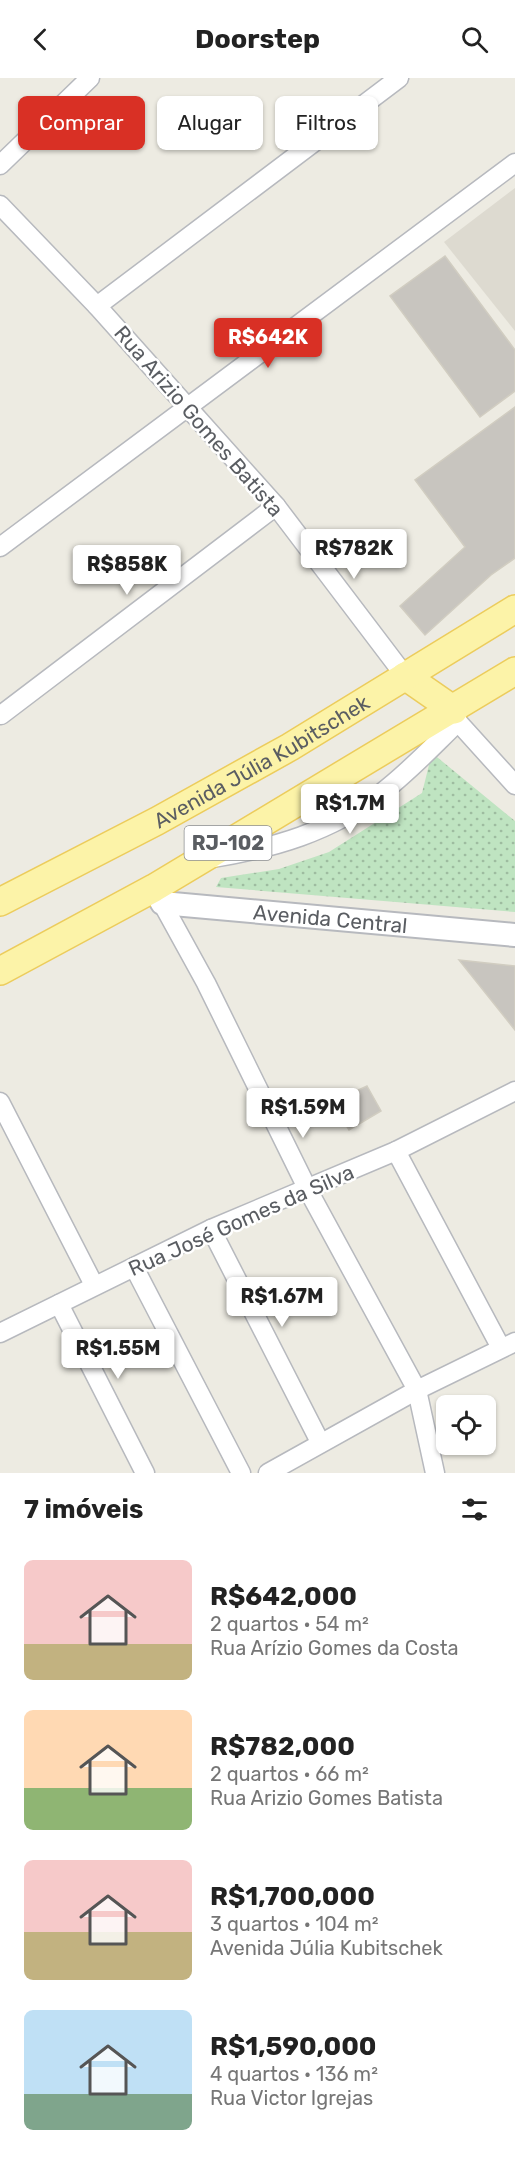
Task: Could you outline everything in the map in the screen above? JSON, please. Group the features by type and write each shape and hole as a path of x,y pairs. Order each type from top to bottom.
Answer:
{"main road":[{"name":"Avenida Júlia Kubitschek","path":"0,902 157,821 290,747 515,609"},
{"name":"RJ-102","path":"0,972 158,895 197,861 456,716 515,671"},
{"path":"405,676 456,716"}],"street":[{"path":"0,165 90,78"},
{"path":"97,306 399,78"},
{"path":"0,547 515,163"},
{"name":"Rua Arizio Gomes Batista","path":"0,205 97,306 276,506 405,676"},
{"path":"1,715 276,506"},
{"path":"197,861 258,850 327,827 382,793 456,716 515,785"},
{"path":"158,895 206,983 308,1190 417,1390 435,1473"},
{"name":"Avenida Central","path":"158,895 515,935"},
{"name":"Rua José Gomes da Silva","path":"0,1334 94,1285 212,1229 396,1151 515,1091"},
{"path":"0,1102 94,1285"},
{"path":"268,1473 417,1390 508,1345 396,1151"},
{"path":"212,1229 321,1442"},
{"path":"134,1267 242,1473"},
{"path":"59,1304 145,1473"}],"shaded area":[{"path":"515,188 515,331 444,242"}],"green space":[{"path":"432,753 515,821 515,912 216,887 221,878 279,869 329,852 422,793"}],"building":[{"path":"445,256 515,350 515,391 480,417 390,296"},
{"path":"515,407 515,558 491,575 425,635 400,606 465,547 415,480"},
{"path":"459,960 515,966 515,1030"},
{"path":"367,1086 381,1111 349,1130 332,1102"}]}
